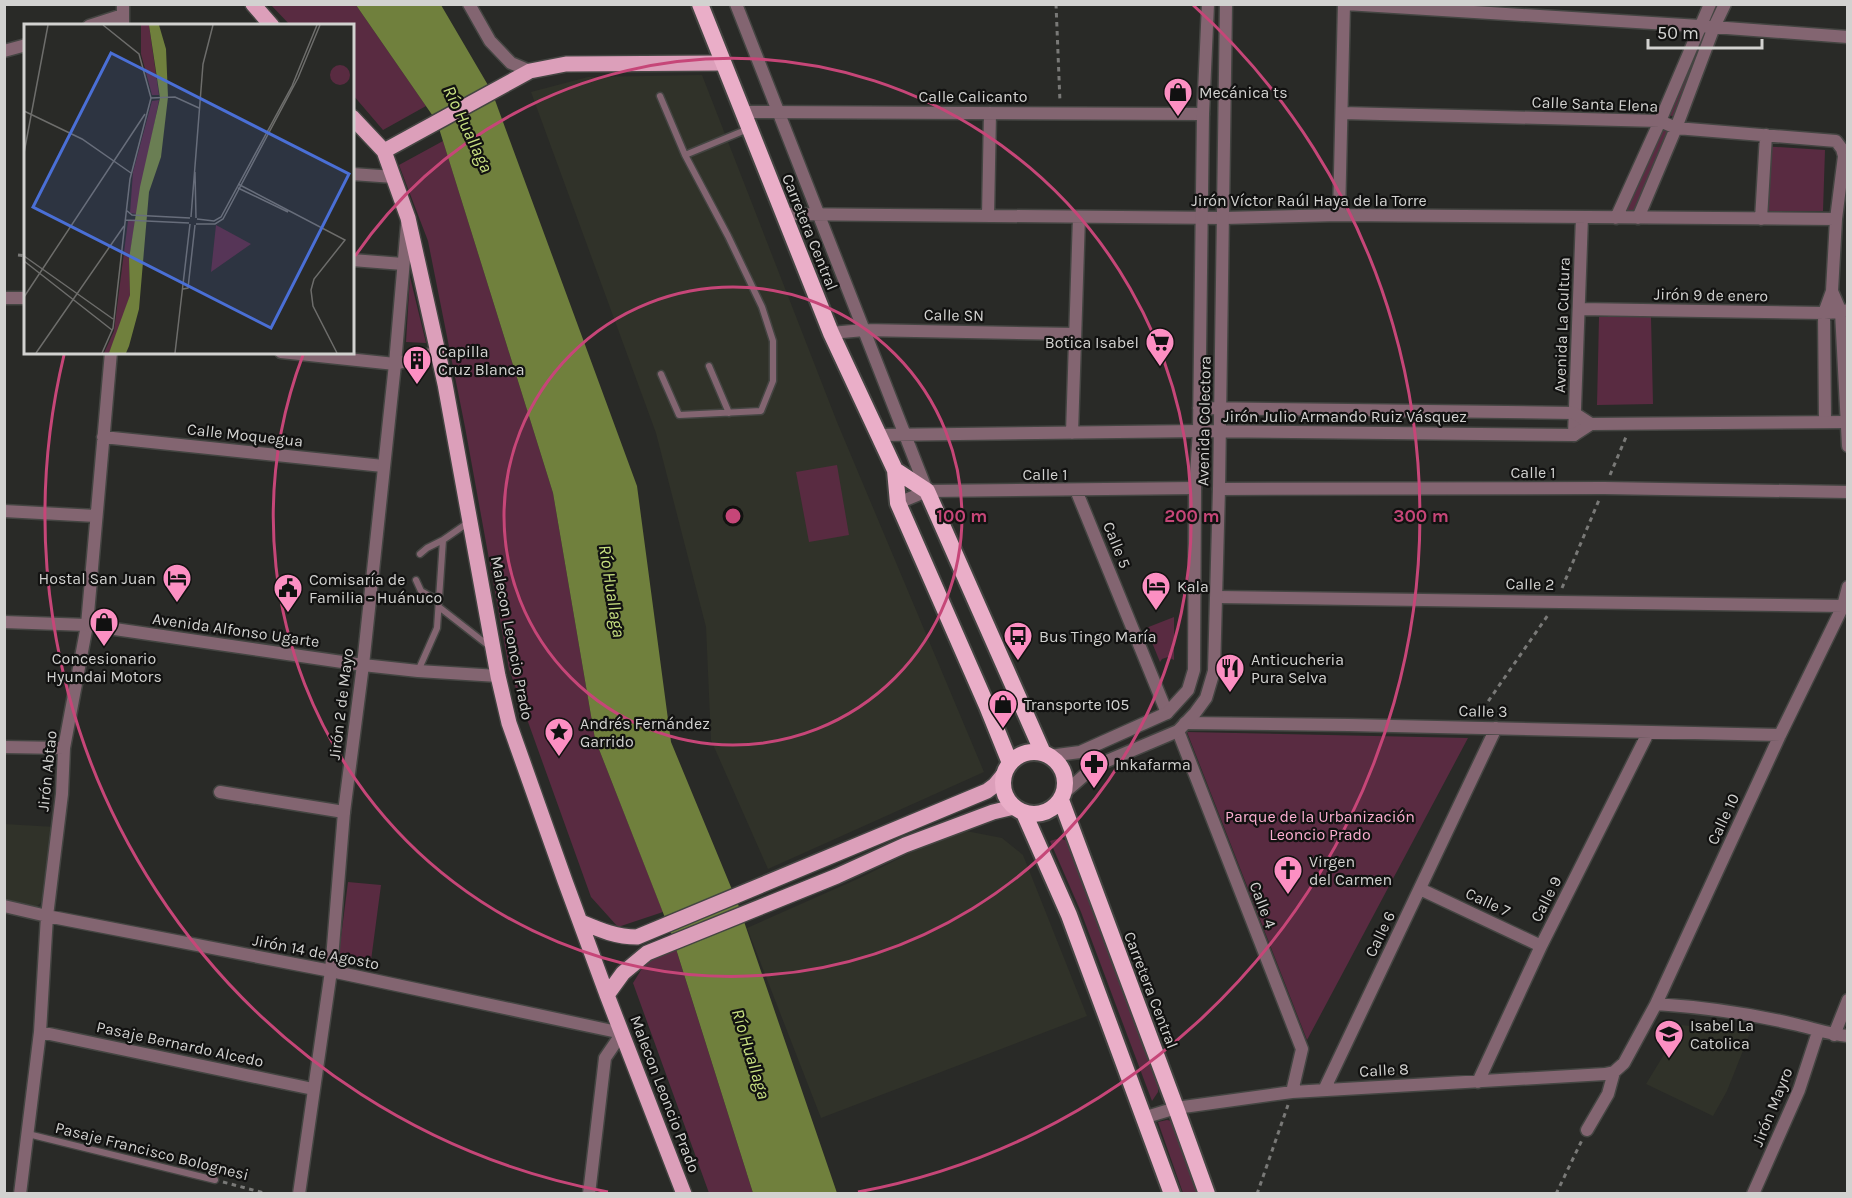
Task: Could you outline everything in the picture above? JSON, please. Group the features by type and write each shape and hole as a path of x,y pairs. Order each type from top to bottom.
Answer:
{"highway":[{"name":"Carretera Central","path":"700,4 831,333 895,470 898,503 987,706 1007,769"},
{"path":"895,470 927,491 1046,755"},
{"path":"1019,810 1034,814 1045,812 1054,807 1062,796 1065,782 1063,772 1058,763 1046,755 1031,752 1020,756 1007,769 1003,786 1006,797 1019,810 1070,915 1172,1194"},
{"name":"Carretera Central","path":"1062,796 1207,1194"}],"main road":[{"path":"254,4 270,24"},
{"path":"384,152 528,72 566,64 723,63"},
{"name":"Malecon Leoncio Prado","path":"354,119 384,152 408,218 438,352 471,520 498,676 509,723 607,995 684,1194"},
{"path":"580,922 623,937 638,936 987,791 995,785 1007,769"},
{"path":"607,995 623,973 648,953 837,876 905,845 993,812 1019,810"}],"street":[{"path":"469,4 490,41 511,63 528,72"},
{"path":"736,4 927,491"},
{"name":"Avenida Colectora","path":"1046,755 1080,752 1167,713 1188,690 1194,670 1195,488 1199,431 1203,114 1208,4"},
{"name":"Avenida Colectora","path":"1062,796 1095,766 1181,727 1206,698 1214,671 1224,218 1226,4"},
{"path":"1339,216 1345,4 1848,37"},
{"path":"1616,218 1710,4"},
{"path":"1638,218 1725,4"},
{"path":"95,24 123,15"},
{"path":"4,51 24,46"},
{"name":"Calle Calicanto","path":"744,112 1203,114"},
{"path":"988,216 990,113"},
{"name":"Calle Santa Elena","path":"1342,113 1660,121 1676,128 1836,141 1844,156 1836,219"},
{"path":"1761,219 1766,135"},
{"path":"354,174 394,177"},
{"name":"Jirón Víctor Raúl Haya de la Torre","path":"783,214 1201,218 1582,216 1836,219"},
{"name":"Avenida La Cultura","path":"1575,435 1582,216"},
{"path":"1072,433 1079,217"},
{"name":"Jirón 2 de Mayo","path":"299,1194 331,971 344,812 363,665 408,218"},
{"path":"1826,422 1824,313 1832,291 1836,219"},
{"path":"354,260 402,264"},
{"path":"1832,291 1844,316 1848,446"},
{"path":"4,298 24,298"},
{"name":"Jirón 9 de enero","path":"1580,309 1824,313 1844,316"},
{"name":"Calle SN","path":"831,333 864,330 1075,334"},
{"path":"300,354 395,364 438,352"},
{"name":"Jirón Abtao","path":"20,1194 40,1032 47,916 62,794 64,748 87,625 111,354"},
{"name":"Jirón Julio Armando Ruiz Vásquez","path":"1199,408 1574,413"},
{"path":"1412,432 1413,411"},
{"path":"1574,413 1591,424 1847,422"},
{"path":"1575,435 1591,424"},
{"name":"Jirón Julio Armando Ruiz Vásquez","path":"879,435 1199,431 1575,435"},
{"name":"Calle Moquegua","path":"103,437 383,466"},
{"name":"Calle 1","path":"898,503 927,491 1195,488"},
{"name":"Calle 1","path":"1219,489 1604,488 1848,492"},
{"name":"Calle 5","path":"1076,490 1167,713"},
{"path":"4,511 96,516"},
{"name":"Calle 10","path":"1614,1072 1624,1063 1656,1004 1780,735 1843,606 1848,587"},
{"name":"Calle 2","path":"1217,597 1843,606"},
{"name":"Avenida Alfonso Ugarte","path":"4,622 87,625 363,665 498,676"},
{"name":"Calle 3","path":"1181,727 1471,727 1780,735"},
{"name":"Calle 4","path":"1181,727 1302,1049 1292,1092"},
{"name":"Calle 6","path":"1324,1090 1496,728"},
{"name":"Calle 9","path":"1478,1082 1541,946 1648,733"},
{"path":"4,747 64,748"},
{"path":"220,792 344,812"},
{"name":"Calle 7","path":"1420,889 1541,946"},
{"name":"Jirón 14 de Agosto","path":"4,906 331,971 622,1033"},
{"path":"1834,1035 1848,1000"},
{"path":"1656,1004 1741,1015 1799,1025 1818,1032 1848,1036"},
{"name":"Pasaje Bernardo Alcedo","path":"40,1032 313,1089"},
{"name":"Jirón Mayro","path":"1754,1194 1798,1090 1818,1032"},
{"path":"589,1194 605,1058 622,1033"},
{"path":"1587,1130 1608,1094 1614,1072"},
{"name":"Calle 8","path":"1143,1118 1176,1108 1292,1092 1614,1072"}],"lane":[{"path":"660,96 685,155 757,297 773,341 773,381 761,411 679,415 661,374"},
{"path":"685,155 750,128"},
{"path":"709,366 729,413"},
{"path":"420,554 471,520"},
{"path":"418,671 437,628 443,540"},
{"path":"416,580 421,591 494,650"},
{"name":"Pasaje Francisco Bolognesi","path":"28,1134 215,1180"}],"path":[{"path":"1056,4 1060,113"},
{"path":"18,255 24,256"},
{"path":"1471,727 1557,601 1631,425"},
{"path":"1257,1194 1292,1092"},
{"path":"1556,1194 1587,1130"},
{"name":"Pasaje Francisco Bolognesi","path":"215,1180 268,1194"}],"shaded area":[{"path":"702,75 837,422 984,772 768,869 711,740 706,627 656,433 531,92 588,77"},
{"path":"4,824 55,827 45,899 36,907 5,899"},
{"path":"966,831 1002,838 1023,855 1087,1016 821,1118 747,928 862,877 932,842"},
{"path":"1682,1025 1750,1033 1727,1091 1713,1116 1646,1084"}],"green space":[{"path":"271,5 356,5 426,106 383,130 354,96 354,24 289,24"},
{"path":"1698,31 1713,34 1685,119 1664,114"},
{"path":"1659,127 1680,130 1642,214 1618,213"},
{"path":"443,141 553,493 595,739 663,912 618,927 591,897 509,669 428,241 399,165"},
{"path":"1761,146 1825,150 1823,211 1761,211"},
{"path":"410,277 426,343 406,342"},
{"path":"1599,317 1651,317 1653,404 1597,405"},
{"path":"837,465 849,535 809,542 796,472"},
{"path":"1174,617 1174,660 1168,657 1160,662 1146,628"},
{"name":"Parque de la Urbanización Leoncio Prado","path":"1187,732 1468,738 1307,1040"},
{"path":"1060,838 1067,841 1158,1081 1158,1092 1152,1101 1081,912 1050,841"},
{"path":"348,882 381,885 370,968 345,964 339,953"},
{"path":"676,949 753,1193 709,1193 633,983 646,962"},
{"path":"1172,1121 1174,1125 1198,1193 1183,1193 1158,1122"}],"water":[{"name":"Río Huallaga","path":"356,5 441,5 492,92 637,486 671,742 738,904 837,1193 753,1193 671,933 595,739 553,493 437,122"}],"place":[{"name":"Mecánica ts","path":"1178,118"},
{"name":"Botica Isabel","path":"1160,368"},
{"name":"Capilla Cruz Blanca","path":"417,386"},
{"name":"Hostal San Juan","path":"177,604"},
{"name":"Kala","path":"1156,612"},
{"name":"Comisaría de Familia - Huánuco","path":"288,614"},
{"name":"Concesionario Hyundai Motors","path":"104,648"},
{"name":"Bus Tingo María","path":"1018,662"},
{"name":"Anticucheria Pura Selva","path":"1230,694"},
{"name":"Transporte 105","path":"1003,730"},
{"name":"Andrés Fernández Garrido","path":"559,758"},
{"name":"Inkafarma","path":"1094,790"},
{"name":"Virgen del Carmen","path":"1288,896"},
{"name":"Isabel La Catolica","path":"1669,1060"}]}
